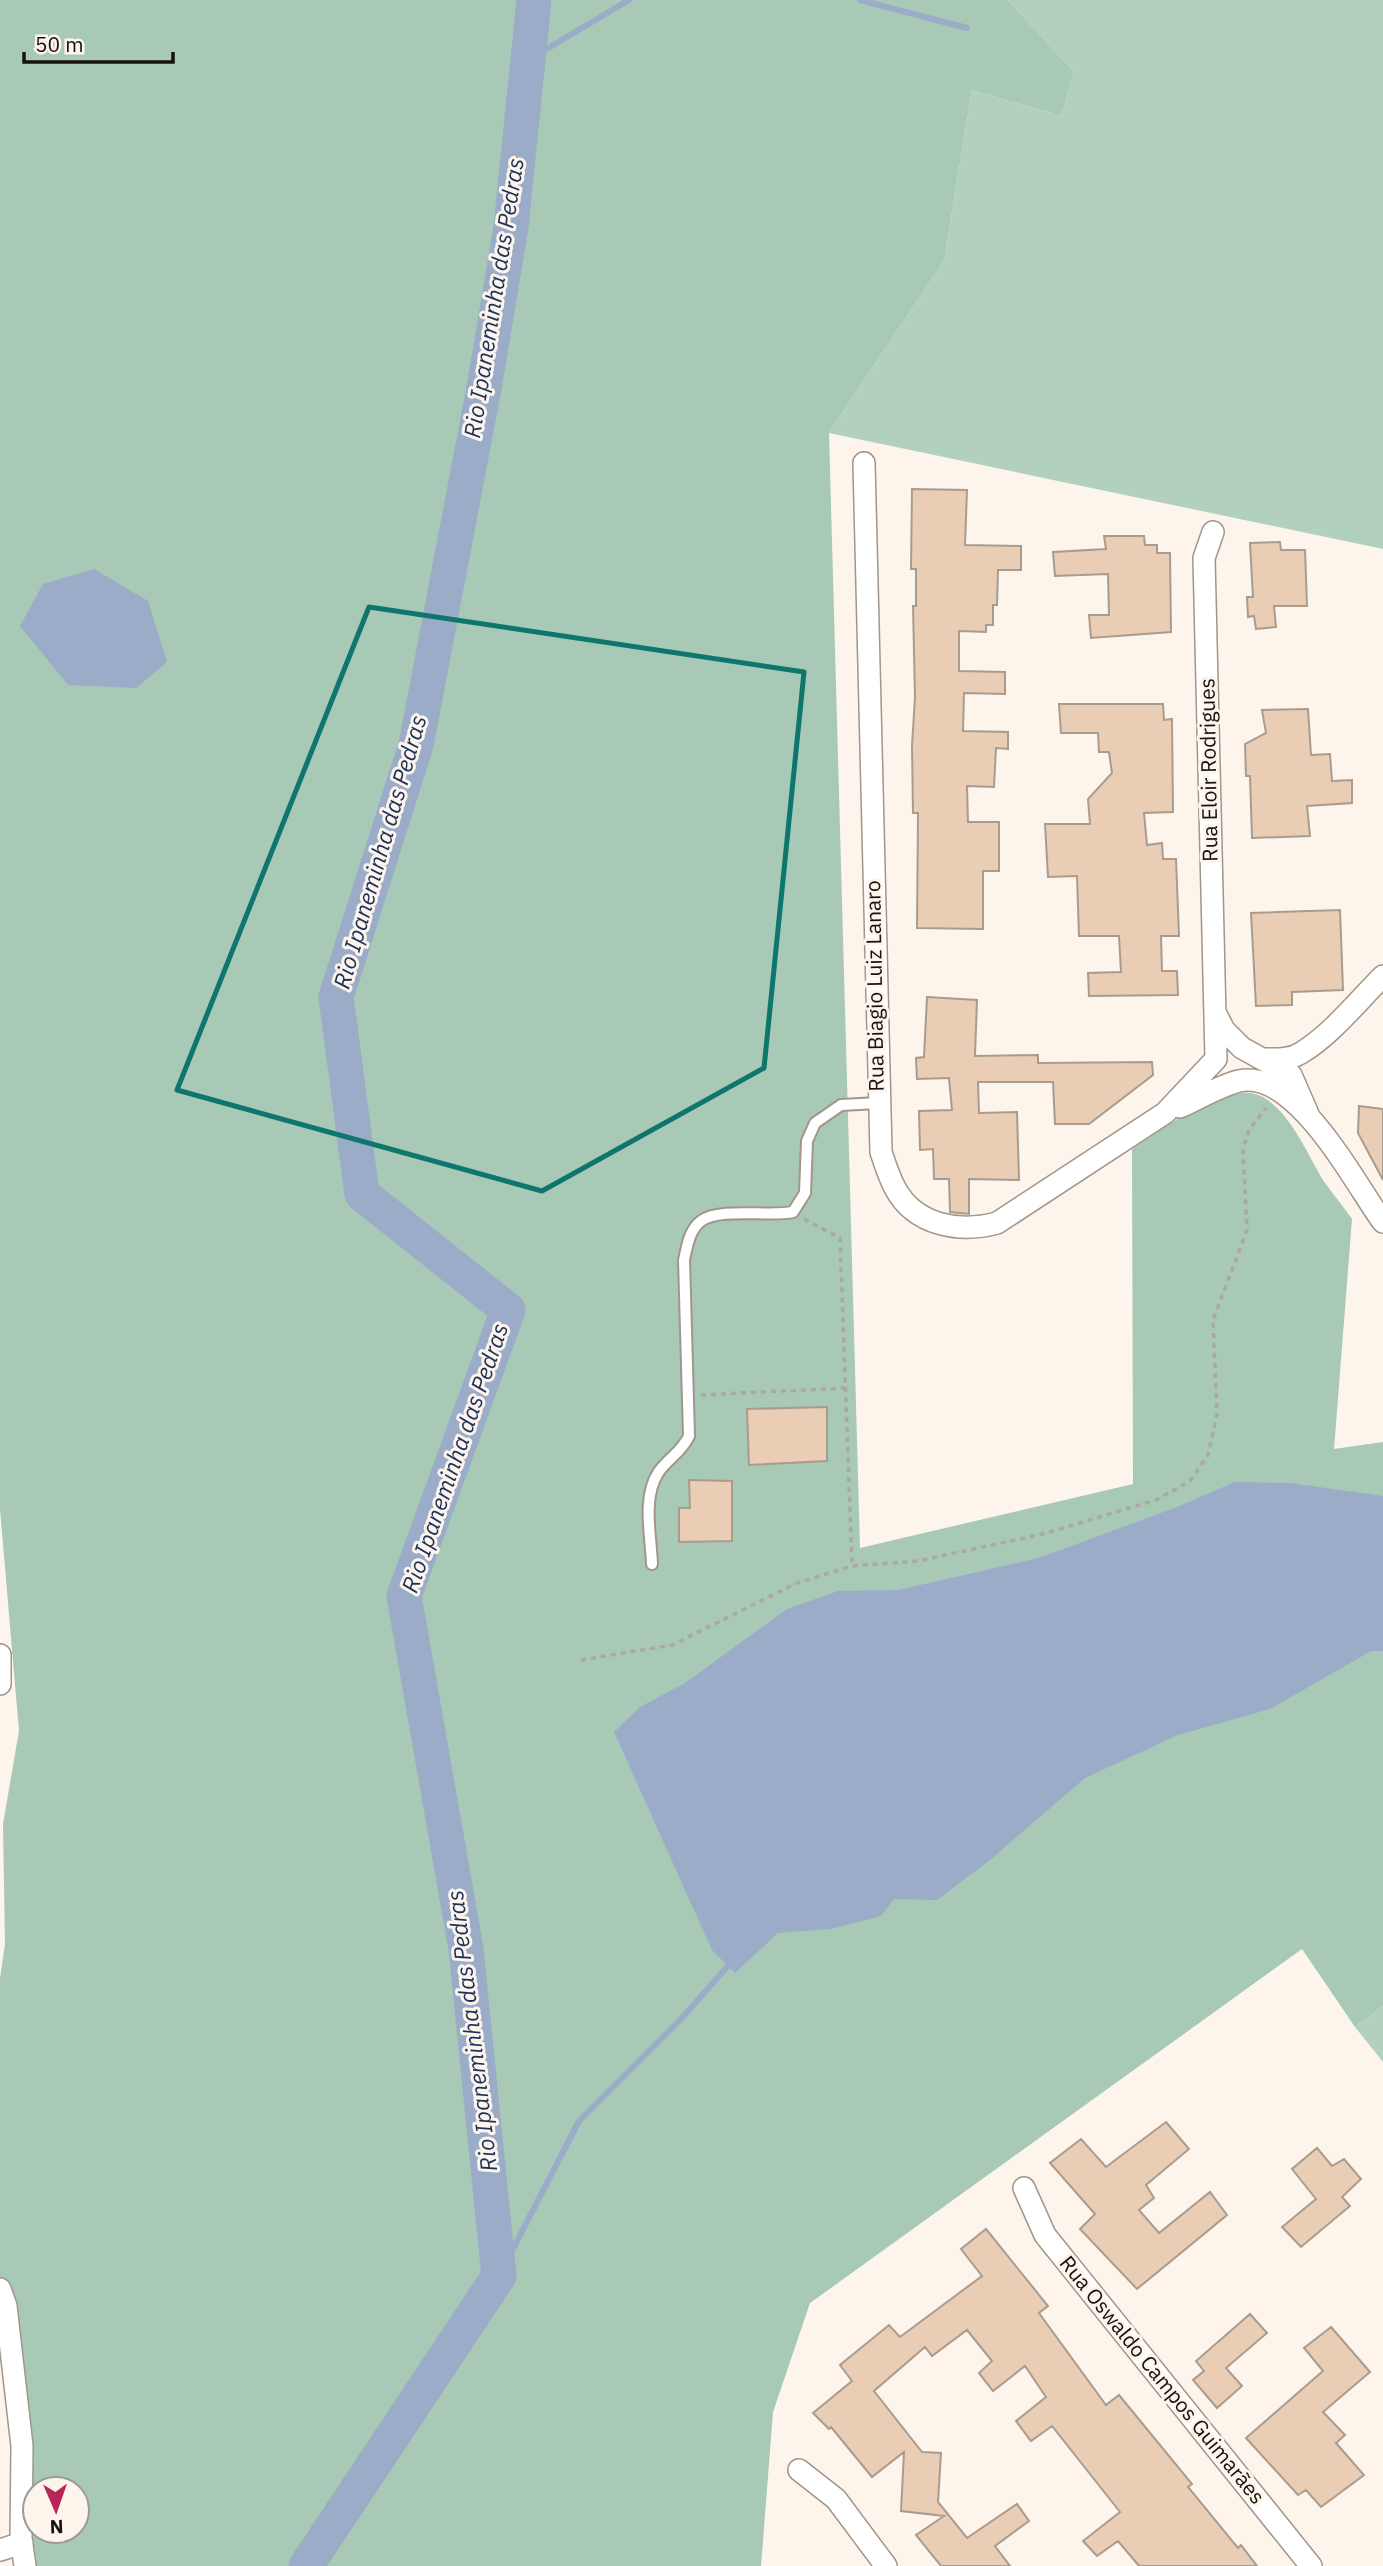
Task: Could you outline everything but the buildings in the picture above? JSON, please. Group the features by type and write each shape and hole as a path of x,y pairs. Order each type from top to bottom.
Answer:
{"street":[{"name":"Rua Biagio Luiz Lanaro","path":"864,463 878,1103 881,1152 895,1188 907,1205 948,1227 974,1229 997,1223 1165,1114 1240,1081"},
{"name":"Rua Eloir Rodrigues","path":"1213,532 1204,558 1216,1059"},
{"path":"1263,1059 1286,1058 1300,1053 1324,1035 1383,976"},
{"path":"1214,1009 1224,1030 1242,1048 1251,1063 1249,1074 1240,1081"},
{"path":"1299,1102 1306,1067 1324,1035"},
{"path":"1299,1102 1267,1085 1229,1082 1219,1076 1216,1059 1224,1048 1242,1048 1292,1075 1299,1102 1383,1222"},
{"name":"Rua Biagio Luiz Lanaro","path":"1165,1114 1216,1059"},
{"path":"0,1655 0,1684"},
{"name":"Rua Oswaldo Campos Guimarães","path":"1024,2188 1045,2235 1311,2566"},
{"path":"0,2289 6,2306 22,2445 22,2475"},
{"path":"799,2470 836,2498 886,2566"},
{"path":"0,2550 21,2543"},
{"path":"22,2545 25,2566"}],"lane":[{"path":"652,1564 649,1499 660,1470 683,1450 689,1436 684,1261 690,1237 701,1221 722,1214 777,1215 793,1212 806,1193 807,1141 815,1123 841,1105 878,1103"}],"path":[{"path":"582,1660 672,1644 797,1583 852,1566 918,1562 1044,1534 1156,1500 1190,1481 1208,1455 1217,1414 1213,1320 1247,1230 1243,1149 1249,1130 1265,1109 1299,1102"},
{"path":"793,1212 815,1227 840,1238 852,1566"},
{"path":"689,1395 845,1388"}],"highlighted area":[{"path":"369,607 804,672 764,1068 542,1191 177,1090"}],"green space":[{"path":"0,0 1008,0 1074,72 1061,116 972,90 944,261 829,433 860,1548 1133,1484 1132,1149 1184,1115 1213,1101 1243,1093 1257,1095 1269,1101 1291,1125 1323,1180 1352,1219 1334,1449 1383,1442 1383,2006 1355,2027 1302,1949 810,2303 773,2412 761,2566 24,2566 22,2545 91,2545 91,2475 21,2475 21,2530 0,2282 0,1978 5,1944 3,1824 19,1731 0,1509"},
{"path":"1008,0 1383,0 1383,549 829,433 944,261 972,90 1061,116 1074,72"},
{"path":"1383,2006 1383,2062 1355,2027"}],"water":[{"path":"94,569 148,601 167,662 136,688 68,685 20,626 43,584"},
{"path":"1235,1482 1290,1483 1383,1496 1383,1651 1371,1651 1270,1709 1178,1735 1085,1778 990,1860 937,1900 894,1899 881,1916 831,1929 778,1933 735,1973 712,1950 614,1732 640,1707 685,1683 787,1609 838,1591 898,1590 1039,1558 1177,1507"}],"waterway":[{"name":"Rio Ipaneminha das Pedras","path":"306,2566 499,2276 466,1949 404,1596 508,1310 362,1194 336,997 416,745 484,388 511,227 534,0"},
{"path":"530,59 629,0"},
{"path":"860,0 967,28"},
{"path":"499,2276 579,2121 682,2018 733,1960"}]}
